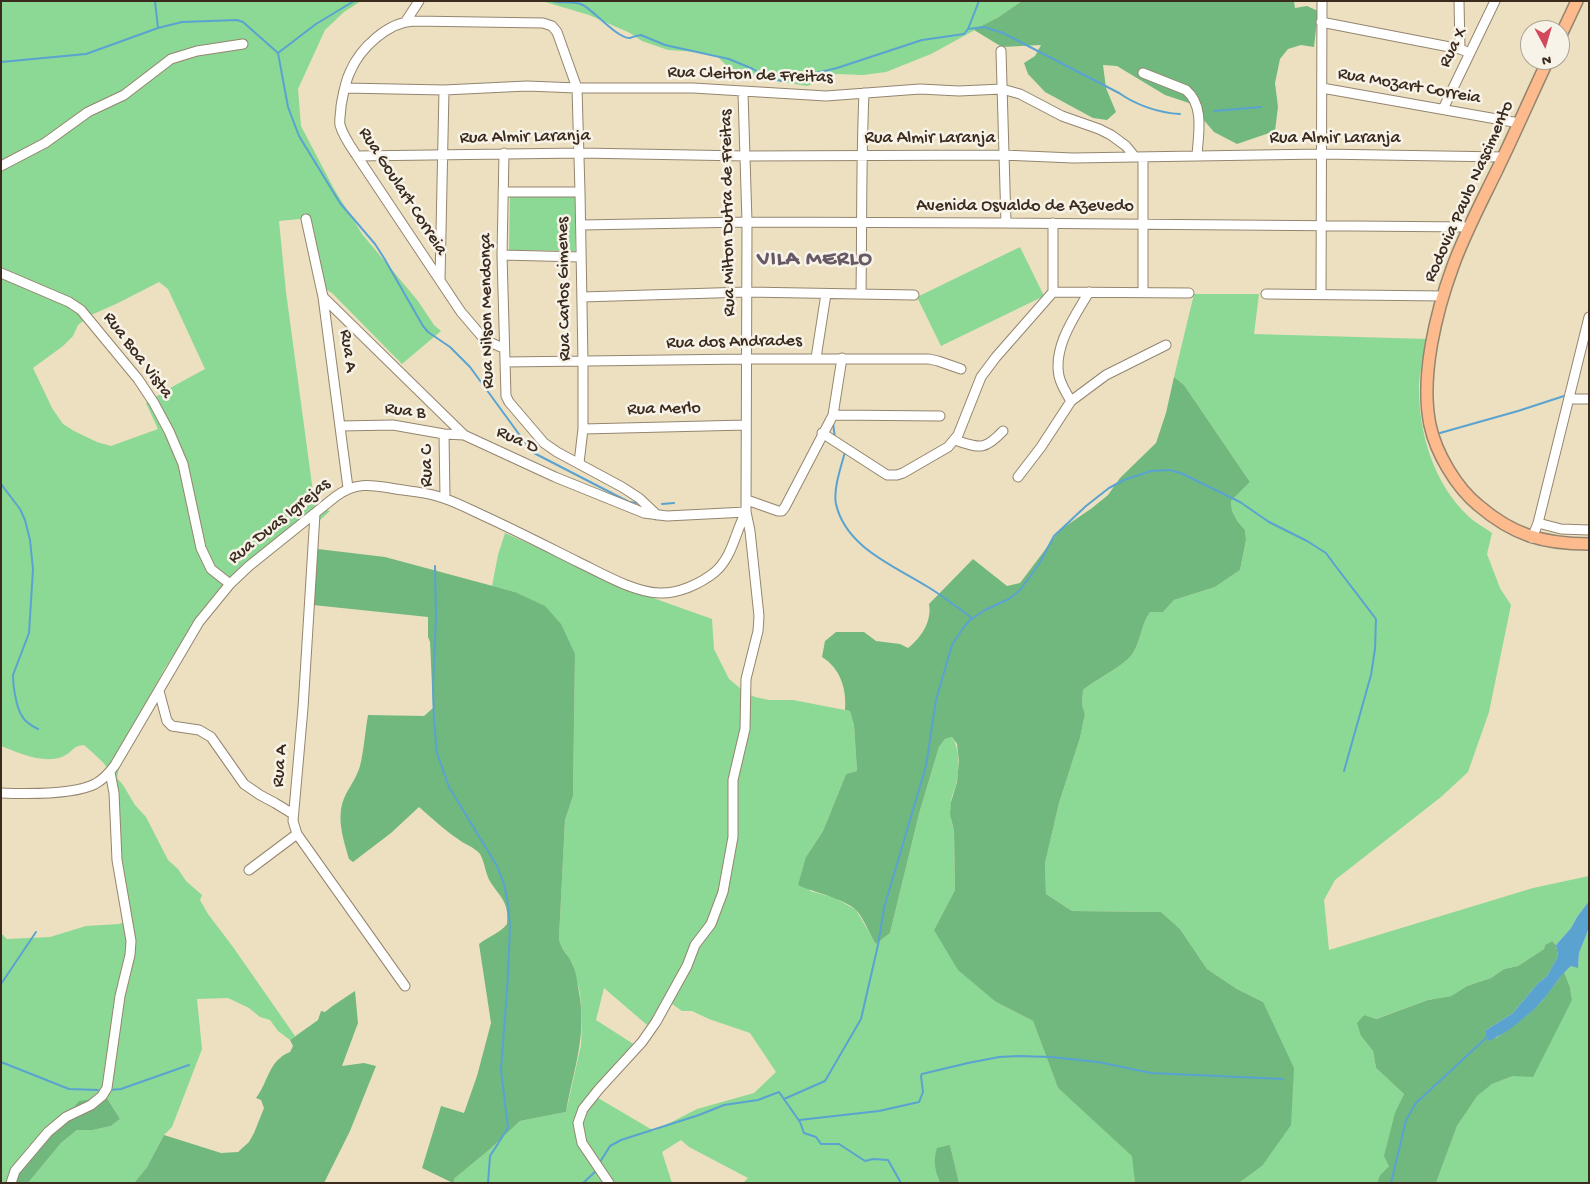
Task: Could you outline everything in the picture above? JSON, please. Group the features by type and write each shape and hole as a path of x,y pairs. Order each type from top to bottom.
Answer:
{"main road":[{"path":"1568,20 1577,1"},
{"name":"Rodovia Paulo Nascimento","path":"1543,70 1453,265 1443,296 1428,369 1430,427 1452,476 1471,500 1497,520 1514,531 1532,538 1552,542 1589,544"}],"street":[{"path":"406,21 419,1"},
{"path":"1321,294 1322,1"},
{"path":"1459,1 1460,49"},
{"name":"Rua X","path":"1443,109 1495,1"},
{"name":"Rua Carlos Gimenes","path":"406,21 543,23 552,26 557,32 577,88 580,153 583,362 583,429 579,463"},
{"name":"Rua Goulart Correia","path":"406,21 395,25 369,46 353,66 345,88 340,124 344,136 460,312 482,337 490,343 503,348"},
{"path":"1322,22 1460,49 1470,53"},
{"path":"1,166 45,143 88,112 124,95 172,60 184,54 203,49 243,44"},
{"path":"1001,52 1006,223"},
{"path":"1143,73 1186,90 1195,100 1199,114 1197,156"},
{"name":"Rua Cleiton de Freitas","path":"345,88 444,90 527,86 693,88 826,96 920,89 959,91 1002,89 1020,94 1062,116 1100,129 1111,135 1139,157"},
{"name":"Rua Mozart Correia","path":"1322,88 1519,123"},
{"path":"440,280 444,90"},
{"name":"Rua Milton Dutra de Freitas","path":"744,92 747,292 746,512"},
{"path":"861,294 861,156 864,93"},
{"name":"Rua Nilson Mendonça","path":"504,153 502,255 505,389 509,402 544,443 579,463"},
{"name":"Rua Almir Laranja","path":"357,156 580,153 746,156 1003,155 1054,158 1321,154 1503,157"},
{"path":"1139,157 1143,292"},
{"path":"503,192 580,192"},
{"name":"Rua A","path":"306,219 323,297 348,488"},
{"name":"Avenida Osvaldo de Azevedo","path":"581,225 746,222 1470,227"},
{"path":"822,433 882,473 892,475 902,472 942,451 955,440 981,378 996,357 1053,292 1053,223"},
{"path":"502,255 581,257"},
{"name":"Rua Boa Vista","path":"1,273 69,302 81,310 138,380 154,403 169,431 183,464 201,548 211,569 230,584"},
{"path":"582,297 747,292 914,296"},
{"path":"1053,292 1189,293"},
{"path":"1071,401 1059,377 1058,357 1069,328 1089,292"},
{"path":"816,358 826,294"},
{"path":"1266,294 1443,296"},
{"name":"Rua D","path":"323,297 464,435 555,477 644,513 657,515 707,515 746,512"},
{"path":"1532,538 1538,523 1589,318"},
{"path":"1018,477 1041,447 1071,401 1106,375 1166,345"},
{"name":"Rua dos Andrades","path":"505,362 816,358 929,359 961,369"},
{"path":"747,500 778,511 783,509 833,415 842,358"},
{"path":"1569,399 1585,399 1589,392"},
{"path":"833,415 940,416"},
{"name":"Rua Merlo","path":"583,429 746,424"},
{"name":"Rua B","path":"340,426 393,425 444,434 464,435"},
{"path":"955,440 983,447 991,443 1003,431"},
{"name":"Rua C","path":"444,434 445,498"},
{"path":"579,463 622,487 645,503 657,515"},
{"name":"Rua Duas Igrejas","path":"1,793 74,790 95,784 110,772 199,622 230,584 249,566 348,488 364,485 425,493 445,498 608,577 659,593 679,590 698,583 715,571 731,550 746,512"},
{"path":"609,1183 582,1143 578,1123 583,1109 599,1088 642,1042 656,1022 687,966 695,945 711,924 723,892 733,837 733,780 744,729 746,679 758,631 759,616 750,531 746,512"},
{"name":"Rua A","path":"315,514 293,814 294,828 405,986"},
{"path":"1538,523 1561,529 1589,530"},
{"path":"159,692 167,721 172,726 199,730 211,737 244,784 260,796 293,814"},
{"path":"10,1183 15,1171 48,1132 66,1117 91,1105 102,1096 108,1083 120,996 131,948 130,931 117,860 114,793 110,772"},
{"path":"249,870 297,834"}],"green space":[{"path":"1,1 361,1 344,12 325,30 298,89 301,126 334,189 362,234 418,301 434,325 441,331 402,364 332,293 324,288 309,218 279,221 286,292 315,507 330,511 319,521 293,529 218,591 207,604 165,668 137,722 121,757 117,778 135,805 146,817 168,860 178,869 186,881 202,895 200,900 208,914 295,1036 290,1040 278,1031 270,1020 260,1017 249,1008 228,998 197,999 202,1049 172,1127 164,1135 147,1167 134,1183 28,1183 61,1143 77,1130 93,1130 111,1126 120,1119 107,1098 97,1099 20,1171 14,1183 1,1183 1,933 7,939 50,937 86,926 119,924 130,920 123,887 112,775 106,766 84,745 75,748 64,756 49,759 32,757 1,746","holes":["159,282 168,289 205,369 146,403 158,429 111,446 97,442 63,424 52,408 33,368 63,346 73,336 78,325 91,315"]},
{"path":"542,1 1022,1 997,18 931,54 886,72 863,75 837,74 807,86 751,77 727,66 716,55 668,50 642,41 630,33 589,15"},
{"path":"1022,1 1294,1 1295,8 1307,6 1318,11 1314,47 1301,45 1288,49 1280,59 1275,83 1278,107 1275,131 1237,144 1214,132 1189,103 1165,95 1117,66 1103,65 1106,88 1116,112 1107,120 1093,118 1045,92 1028,74 1024,63 1035,56 1041,45 1002,47 974,30 997,18"},
{"path":"510,194 576,195 575,251 509,250"},
{"path":"1020,247 1044,296 941,346 917,297"},
{"path":"1194,294 1259,294 1254,334 1427,339 1419,389 1425,440 1437,473 1455,502 1470,518 1492,533 1487,554 1500,588 1511,605 1489,712 1468,772 1441,797 1335,880 1324,900 1329,950 1533,888 1589,876 1589,901 1571,928 1556,945 1552,941 1545,945 1544,949 1518,966 1504,969 1491,978 1467,986 1451,996 1428,1000 1375,1019 1363,1015 1361,1036 1373,1051 1376,1068 1404,1094 1393,1129 1389,1166 1380,1175 1377,1183 1239,1183 1262,1166 1263,1002 1237,989 1207,969 1180,929 1161,912 1072,911 1046,894 1045,863 1059,803 1080,738 1085,714 1082,705 1083,690 1130,657 1136,648 1150,612 1163,612 1174,600 1215,587 1240,570 1246,540 1245,530 1232,511 1231,501 1250,482 1184,385 1174,377"},
{"path":"1174,377 1184,385 1250,482 1231,501 1232,511 1245,530 1246,540 1240,570 1215,587 1174,600 1163,612 1150,612 1136,648 1130,657 1083,690 1082,705 1085,714 1080,738 1059,803 1045,863 1046,894 1072,911 1161,912 1180,929 1207,969 1237,989 1263,1002 1294,1068 1291,1125 1262,1166 1239,1183 1135,1183 1132,1156 1058,1088 1033,1021 996,1002 958,970 934,930 955,890 954,831 950,814 951,802 957,782 959,761 957,744 952,737 945,739 939,747 919,814 890,933 876,944 856,910 836,899 798,885 806,857 823,831 846,774 857,771 854,725 850,711 845,710 845,694 838,673 822,657 825,641 836,632 864,632 876,641 900,644 908,648 918,639 925,628 930,610 929,604 973,559 1007,586 1020,583 1060,530 1108,495 1120,478 1156,443 1166,413"},
{"path":"505,533 642,594 712,619 714,649 729,679 746,693 769,700 793,700 850,711 854,725 857,771 846,774 823,831 806,857 810,891 835,898 856,910 876,944 890,933 919,814 939,747 945,739 952,737 959,759 951,810 951,821 954,831 955,890 934,930 996,1002 1033,1021 1058,1088 1133,1156 1135,1183 959,1183 950,1145 937,1176 940,1183 743,1183 748,1178 689,1147 681,1140 662,1152 672,1183 453,1183 455,1178 520,1121 566,1112 581,1045 580,994 573,964 560,944 559,938 565,820 573,796 575,654 515,592 492,586 498,555","holes":["604,988 647,1025 668,1001 682,1011 692,1011 750,1033 776,1072 754,1093 697,1109 654,1131 593,1095 635,1045 596,1020"]},
{"path":"318,549 385,557 515,592 545,606 561,624 575,654 573,796 565,820 559,938 575,970 581,1004 581,1036 566,1112 520,1121 455,1178 453,1183 422,1168 441,1106 464,1113 477,1076 491,1023 479,944 507,924 506,906 489,879 480,854 448,832 419,807 391,833 353,862 349,859 341,826 341,810 346,794 360,766 368,715 424,716 433,708 428,617 313,605"},
{"path":"1587,932 1589,933 1589,1183 1436,1183 1457,1126 1477,1095 1492,1084 1513,1076 1572,1000 1570,987 1564,972 1571,966 1578,967 1579,953"},
{"path":"1552,941 1556,945 1558,956 1547,976 1537,984 1513,1013 1486,1030 1496,1038 1526,1016 1542,1001 1564,972 1570,987 1572,1000 1533,1077 1513,1076 1492,1084 1477,1096 1457,1126 1436,1183 1377,1183 1380,1175 1389,1166 1384,1156 1395,1113 1404,1094 1376,1068 1373,1051 1361,1036 1357,1023 1364,1015 1376,1019 1428,1000 1451,996 1467,986 1491,978 1504,969 1518,966 1544,949 1545,945"},
{"path":"355,991 358,1023 342,1066 364,1063 376,1066 350,1131 324,1183 134,1183 147,1167 164,1135 221,1153 238,1152 249,1142 254,1133 264,1108 261,1100 256,1098 273,1066 290,1052 293,1046 290,1040 318,1020 321,1011 325,1012"},
{"path":"107,1098 120,1119 111,1126 93,1130 77,1130 61,1143 28,1183 14,1183 20,1171 79,1101"},
{"path":"950,1145 959,1183 940,1183 935,1165 937,1148"}],"water":[{"path":"1589,901 1589,928 1579,953 1578,968 1571,966 1530,1013 1509,1029 1488,1041 1486,1030 1513,1013 1537,984 1547,976 1558,956 1556,945 1571,928"}],"waterway":[{"path":"155,1 158,28"},
{"path":"278,53 316,24 354,1"},
{"path":"552,1 583,5 613,30 625,37 630,38 641,35 665,45 729,59 753,69 768,78 782,81 837,68 922,40 964,34 968,29 979,1"},
{"path":"1,62 86,54 158,28 182,22 237,20 243,22 278,53 288,107 299,136 340,203 375,244 423,326 428,332 450,347 470,367 532,452 629,502 638,503"},
{"path":"968,29 984,27 1003,33 1140,105 1164,112 1180,114"},
{"path":"1214,111 1261,107"},
{"path":"1440,433 1564,396"},
{"path":"833,423 835,438"},
{"path":"845,452 835,498 841,519 850,533 873,554 934,591 972,618"},
{"path":"784,1099 825,1081 861,1019 878,945 884,908 926,766 936,700 952,645 970,620 985,610 1009,599 1020,590 1039,564 1054,536 1086,506 1109,488 1124,480 1151,471 1170,470 1183,474 1240,502 1269,522 1326,553 1376,619 1375,649 1371,675 1344,771"},
{"path":"1,484 20,509 30,540 33,569 29,633 13,679 15,696 20,712 27,722 38,729"},
{"path":"662,504 674,503"},
{"path":"435,566 436,616 433,687 437,753 449,787 497,866 504,884 510,926 501,1070 508,1128 490,1156 488,1183"},
{"path":"1,984 36,932"},
{"path":"1391,1183 1406,1120 1416,1103 1487,1037"},
{"path":"799,1120 879,1111 919,1102 923,1092 922,1074 999,1057 1051,1057 1098,1062 1151,1073 1283,1079"},
{"path":"1,1062 69,1089 98,1090"},
{"path":"110,1090 121,1089 189,1065"},
{"path":"600,1162 610,1146 621,1140 724,1105 758,1100 779,1092 800,1122 804,1133 816,1137 821,1144 839,1144 865,1161 873,1159 888,1160 901,1183"},
{"path":"583,1183 596,1171"}],"district":[{"name":"VILA MERLO","path":"815,261"}]}
